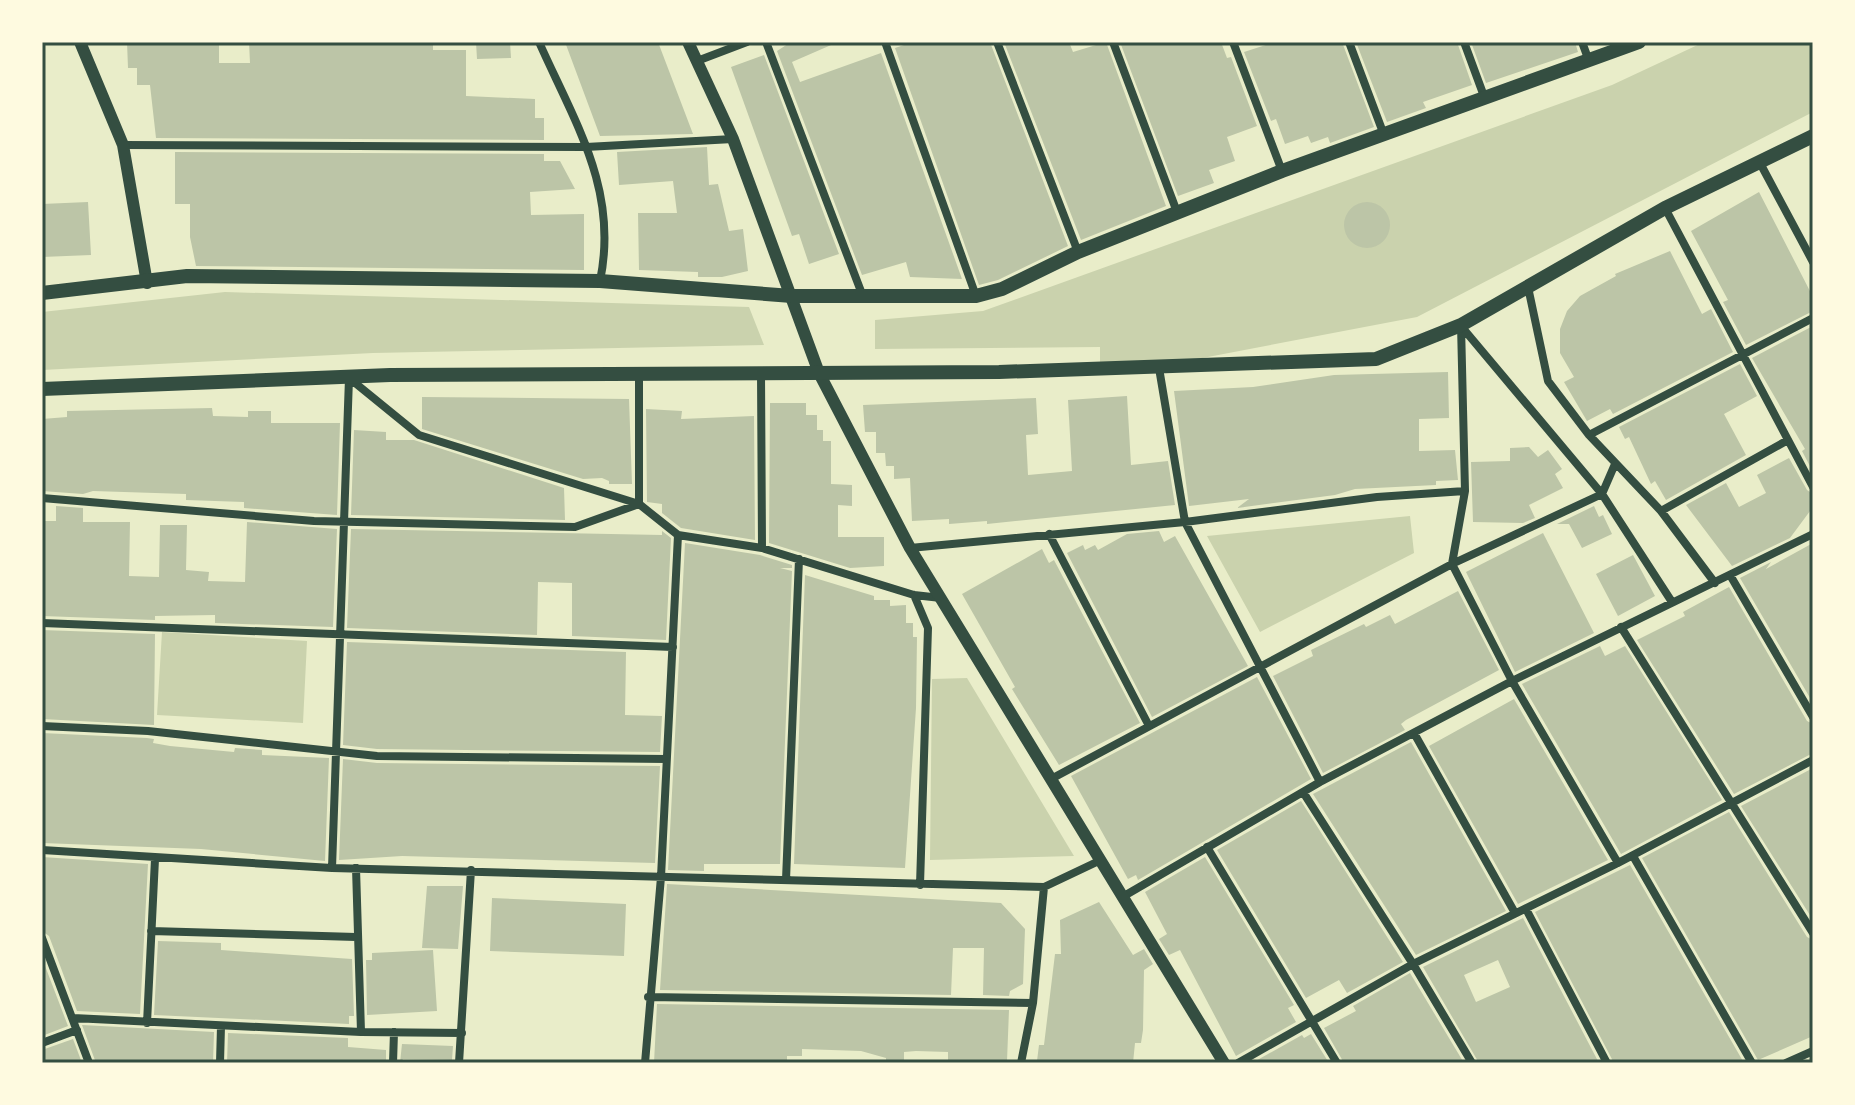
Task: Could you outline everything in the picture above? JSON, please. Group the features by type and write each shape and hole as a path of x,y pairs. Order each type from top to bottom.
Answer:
{"main road":[{"path":"42,293 187,276 600,281 792,296 976,296 1002,289 1078,252 1282,171 1639,42"},
{"path":"42,389 390,375 1159,368 1376,359 1461,325 1665,208 1813,136"}],"street":[{"path":"80,42 123,145 147,283"},
{"path":"539,42 586,147 603,195 607,246 600,281"},
{"path":"688,42 733,139 819,373 910,548 1224,1063"},
{"path":"697,61 747,42"},
{"path":"766,42 862,294"},
{"path":"885,42 976,296"},
{"path":"997,42 1078,252"},
{"path":"1113,42 1177,212"},
{"path":"1233,42 1282,171"},
{"path":"1349,42 1384,135"},
{"path":"1464,42 1485,99"},
{"path":"1582,42 1589,61"},
{"path":"123,145 586,147 733,139"},
{"path":"1760,163 1813,262"},
{"path":"1665,208 1813,487"},
{"path":"1528,287 1548,381 1589,435 1661,511 1715,583"},
{"path":"1589,435 1813,318"},
{"path":"1461,325 1465,491 1452,564 1512,681 1618,863"},
{"path":"1461,325 1602,494 1672,602"},
{"path":"1159,368 1185,522 1320,782"},
{"path":"761,373 762,548"},
{"path":"639,374 639,504"},
{"path":"349,378 419,435 639,504 678,535 762,548 914,595 941,598"},
{"path":"332,868 337,637 346,523 349,378"},
{"path":"1661,511 1788,440"},
{"path":"1051,779 1148,724 1452,564 1602,494 1615,464"},
{"path":"910,548 1185,522 1377,497 1465,491"},
{"path":"42,498 346,523 575,527 639,504"},
{"path":"1049,534 1148,724"},
{"path":"1124,896 1320,782 1512,681 1813,534"},
{"path":"645,1063 648,997 661,877 678,535"},
{"path":"786,880 799,559"},
{"path":"1730,575 1813,717"},
{"path":"914,595 928,628 920,885"},
{"path":"42,623 337,637 673,647"},
{"path":"1621,627 1813,933"},
{"path":"42,726 148,731 377,756 666,759"},
{"path":"1414,733 1515,913"},
{"path":"1238,1063 1312,1024 1413,964 1633,856 1813,760"},
{"path":"1303,792 1472,1063"},
{"path":"1207,847 1337,1063"},
{"path":"42,850 332,868 1044,887 1101,860"},
{"path":"1633,856 1752,1063"},
{"path":"147,1023 155,859"},
{"path":"356,868 361,1032"},
{"path":"459,1063 471,870"},
{"path":"1021,1063 1033,1003 1044,887"},
{"path":"1526,909 1607,1063"},
{"path":"151,931 356,937"},
{"path":"43,944 89,1063"},
{"path":"648,997 1033,1003"},
{"path":"73,1018 361,1032 462,1033"},
{"path":"220,1063 221,1026"},
{"path":"42,1043 77,1030"},
{"path":"393,1063 394,1032"},
{"path":"1786,1063 1813,1051"}],"green space":[{"path":"1704,42 1813,42 1813,112 1417,317 1192,360 1100,363 1100,347 875,349 875,320 983,311 1612,85"},
{"path":"225,292 749,307 764,345 373,353 42,370 42,312"},
{"path":"1410,516 1414,553 1260,632 1207,536"},
{"path":"162,632 307,641 303,723 157,715"},
{"path":"967,678 1074,856 930,860 932,679"}],"building":[{"path":"127,42 219,42 219,63 250,63 249,42 433,42 433,50 466,50 466,96 535,99 535,118 544,118 544,140 156,138 150,85 137,85 137,68 128,68"},
{"path":"476,42 510,42 511,58 477,59"},
{"path":"565,42 658,42 693,134 600,136"},
{"path":"791,42 838,42 792,62 800,82 881,53 962,279 910,277 906,262 862,275 777,51"},
{"path":"913,42 990,42 1068,246 998,280 979,285 895,48"},
{"path":"1004,42 1069,42 1073,52 1106,42 1166,206 1081,240"},
{"path":"1120,42 1221,42 1227,58 1231,57 1257,126 1227,137 1235,161 1209,170 1214,183 1178,196"},
{"path":"1275,42 1342,42 1374,127 1330,143 1328,137 1311,143 1308,136 1285,144 1276,119 1271,121 1244,52"},
{"path":"1356,42 1457,42 1472,85 1423,102 1426,108 1387,122"},
{"path":"1471,42 1575,42 1578,52 1486,83"},
{"path":"764,55 839,254 809,264 799,234 792,236 731,67"},
{"path":"707,147 709,185 718,184 729,231 743,229 748,271 722,277 698,277 698,272 639,270 638,213 677,213 673,181 619,185 617,152"},
{"path":"175,152 544,154 544,161 560,161 575,189 530,192 531,215 584,214 584,270 196,266 190,237 190,204 175,204"},
{"path":"1759,192 1813,297 1813,311 1746,345 1723,302 1728,300 1691,231"},
{"path":"88,202 91,255 42,257 42,204"},
{"path":"1367,202 1383,209 1390,225 1383,241 1367,248 1351,241 1344,225 1351,209"},
{"path":"1670,251 1702,314 1711,309 1733,352 1613,414 1610,409 1587,421 1564,382 1574,377 1560,353 1560,329 1567,311 1580,296 1615,274"},
{"path":"1813,326 1813,472 1802,451 1805,449 1752,358"},
{"path":"1740,364 1757,396 1724,414 1746,455 1666,500 1655,481 1651,484 1629,437 1625,439 1619,427"},
{"path":"1448,372 1449,418 1419,419 1419,451 1455,450 1458,480 1436,481 1436,485 1355,489 1335,495 1237,508 1249,499 1189,506 1174,391 1253,387 1334,375"},
{"path":"1127,396 1131,465 1168,461 1175,505 987,524 987,521 949,524 949,519 912,521 910,478 894,479 894,466 886,466 885,453 876,453 876,432 865,432 863,405 1036,398 1038,434 1026,435 1028,475 1072,471 1068,400"},
{"path":"422,397 629,399 632,484 609,484 602,478 583,479 422,429"},
{"path":"770,403 806,403 806,415 817,415 817,430 823,430 823,441 831,441 831,484 852,485 852,506 838,505 838,537 884,537 884,566 850,568 769,543"},
{"path":"212,408 213,416 248,417 248,411 271,411 271,423 340,423 337,515 244,508 244,502 186,500 186,494 42,491 42,419 67,417 67,411"},
{"path":"646,409 682,411 681,419 754,416 755,540 681,528 662,513 662,504 647,502"},
{"path":"354,430 386,432 386,440 414,440 564,488 565,520 351,515"},
{"path":"1529,447 1538,457 1548,450 1562,469 1555,474 1563,488 1529,505 1535,518 1523,523 1473,522 1471,462 1510,461 1510,448"},
{"path":"1789,458 1807,490 1813,494 1813,507 1790,538 1732,566 1686,505 1726,483 1739,507 1766,493 1757,475"},
{"path":"56,506 83,508 83,522 130,522 129,576 159,577 160,525 187,525 186,570 209,572 208,581 245,582 247,522 337,529 333,627 215,623 215,615 155,616 155,620 42,616 44,521 56,521"},
{"path":"1594,506 1599,517 1603,515 1612,534 1582,548 1569,524 1557,524"},
{"path":"351,529 662,535 662,531 671,538 666,640 572,636 572,583 538,582 537,635 347,628"},
{"path":"1159,531 1164,542 1175,536 1248,666 1152,717 1067,553 1083,545 1085,550 1095,545 1098,550 1127,534"},
{"path":"1543,533 1594,633 1515,672 1466,572"},
{"path":"685,543 760,555 792,565 792,568 780,568 792,571 780,864 704,864 704,871 668,870"},
{"path":"1813,543 1813,703 1740,578 1771,562 1766,569"},
{"path":"1042,549 1049,563 1054,560 1140,723 1059,765 1012,689 1015,687 962,594"},
{"path":"1633,555 1655,596 1618,616 1596,574"},
{"path":"805,575 874,596 874,600 890,600 890,606 906,605 906,623 913,623 913,637 917,637 916,708 905,868 794,864"},
{"path":"1729,587 1807,721 1813,724 1813,753 1734,794 1637,640 1685,616 1683,612"},
{"path":"1458,591 1499,670 1406,720 1401,724 1405,730 1323,773 1273,676 1313,656 1311,650 1364,624 1366,627 1390,615 1395,624"},
{"path":"42,630 155,634 154,725 42,719"},
{"path":"347,642 626,652 625,715 662,716 660,752 377,749 343,745"},
{"path":"1600,646 1605,656 1625,646 1722,800 1621,854 1522,684"},
{"path":"1257,677 1311,779 1138,880 1136,875 1128,879 1071,776"},
{"path":"1514,699 1608,860 1518,904 1429,746"},
{"path":"42,733 147,738 154,739 153,743 170,746 234,752 235,748 262,750 262,755 329,758 325,861 201,849 42,843"},
{"path":"1411,742 1506,911 1416,955 1313,794"},
{"path":"343,759 377,763 660,766 655,863 402,856 339,860"},
{"path":"1813,768 1813,920 1741,806"},
{"path":"1301,801 1403,962 1347,993 1339,980 1306,998 1217,850"},
{"path":"1729,812 1807,937 1813,940 1813,1036 1758,1060 1642,858"},
{"path":"42,857 148,864 140,1014 77,1011 49,936 42,931"},
{"path":"1205,857 1294,1005 1288,1008 1296,1022 1236,1056 1180,950 1169,955 1159,939 1167,934 1145,892"},
{"path":"1630,865 1744,1063 1614,1063 1535,912"},
{"path":"667,884 1001,903 1025,929 1023,984 1010,991 1009,996 983,995 984,948 953,948 951,995 660,990"},
{"path":"427,886 463,886 458,949 422,948"},
{"path":"492,898 626,904 624,956 490,951"},
{"path":"1099,902 1133,955 1144,949 1153,964 1144,970 1141,1043 1135,1043 1133,1063 1037,1061 1039,1045 1044,1045 1055,954 1061,954 1060,920"},
{"path":"1523,918 1599,1063 1479,1063 1423,967","holes":["1498,960 1510,987 1476,1002 1464,975"]},
{"path":"158,941 221,943 221,950 352,959 354,1016 349,1016 349,1024 154,1015"},
{"path":"433,950 437,1011 367,1015 366,960 372,960 372,953"},
{"path":"42,958 68,1026 42,1036"},
{"path":"1410,973 1464,1063 1344,1063 1324,1028 1356,1011 1353,1006"},
{"path":"657,1004 1009,1010 1007,1061 948,1062 948,1052 916,1051 904,1052 904,1063 886,1063 886,1058 861,1051 802,1049 802,1056 787,1056 787,1063 654,1063"},
{"path":"82,1025 214,1032 213,1063 96,1063"},
{"path":"228,1033 348,1038 348,1047 386,1050 386,1063 227,1063"},
{"path":"1311,1034 1329,1063 1252,1063 1302,1035 1304,1038"},
{"path":"73,1039 82,1063 42,1063 42,1050"},
{"path":"402,1044 453,1046 452,1060 403,1059 400,1063"}]}
